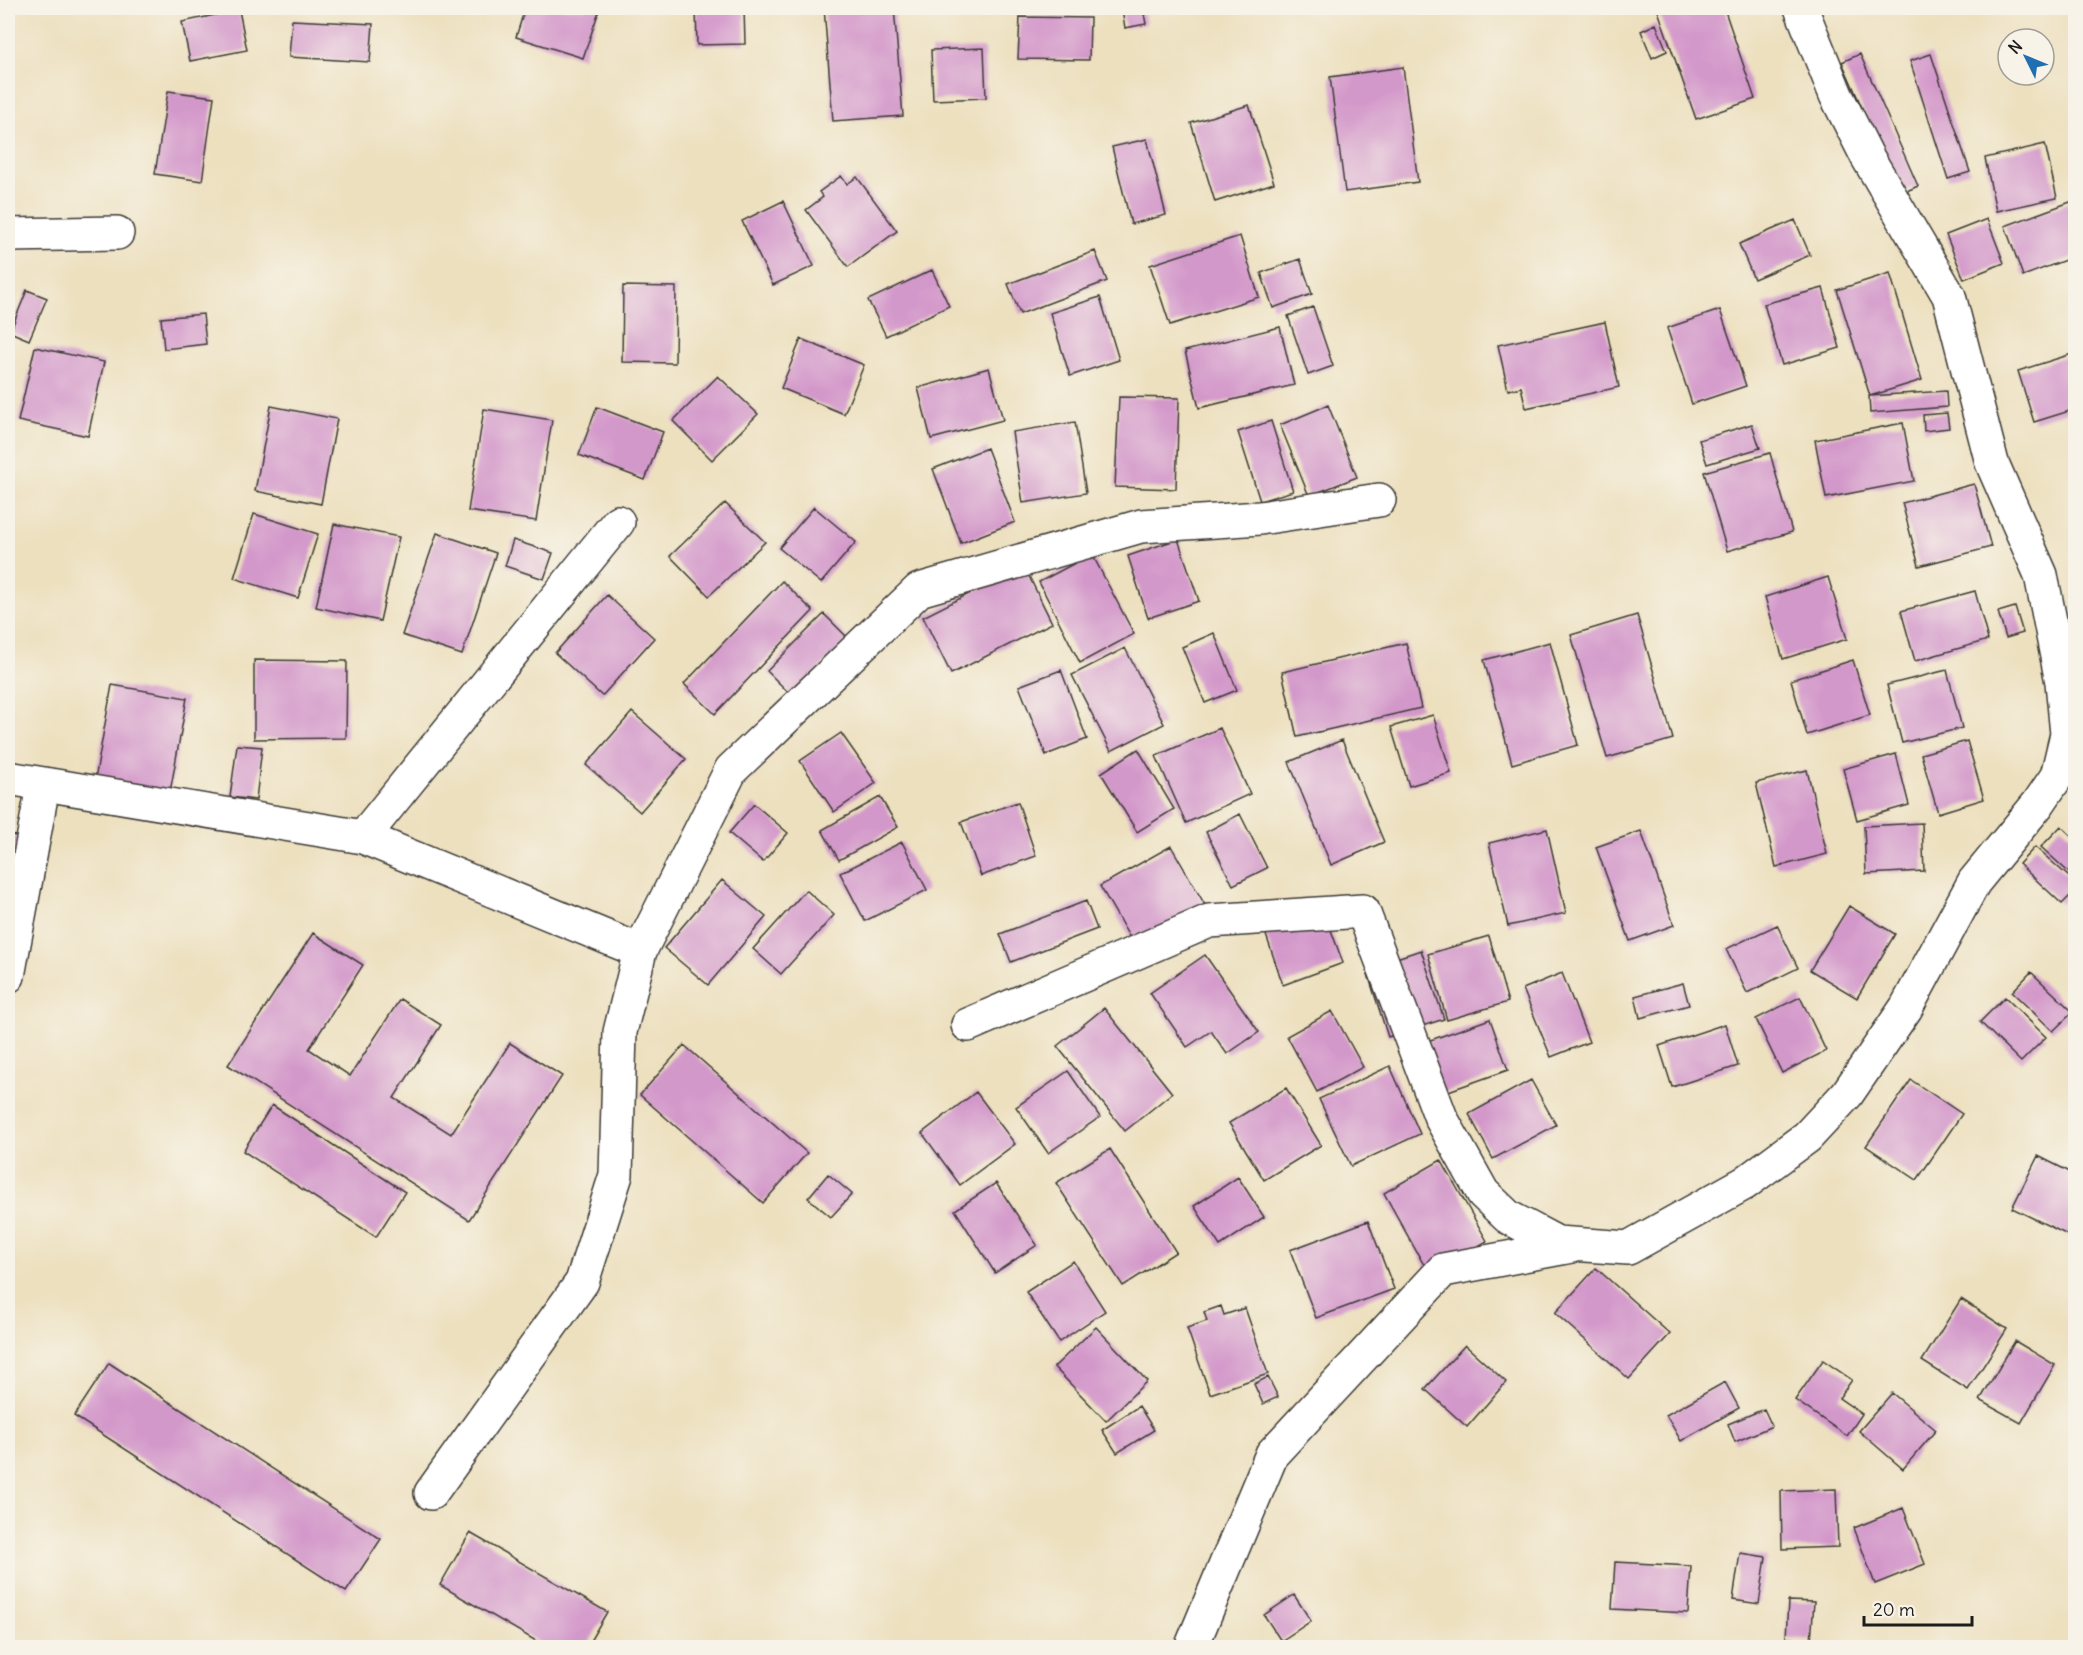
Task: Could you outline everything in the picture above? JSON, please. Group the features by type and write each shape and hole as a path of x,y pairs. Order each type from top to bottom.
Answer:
{"street":[{"path":"968,1025 1209,921 1363,911 1441,1118 1483,1192 1508,1217 1557,1243 1580,1245 1628,1248 1745,1183 1807,1137 1847,1094 1906,1008 1974,882 2038,804 2057,776 2067,734 2062,682 2041,575 1992,463 1948,296 1868,158 1836,95 1801,8"},
{"path":"8,235 117,233"},
{"path":"431,1493 582,1282 616,1175 620,1032 640,951 731,770 919,590 1141,526 1260,518 1379,500"},
{"path":"363,837 618,522"},
{"path":"8,778 43,786 363,837 640,951"},
{"path":"8,976 43,786"},
{"path":"1191,1647 1272,1454 1443,1270 1580,1245"}],"building":[{"path":"369,8 369,11 344,9"},
{"path":"525,8 600,8 583,58 516,37"},
{"path":"696,8 744,8 745,44 697,45"},
{"path":"824,8 894,8 903,116 833,121"},
{"path":"1048,8 1113,8 1113,12"},
{"path":"1143,8 1146,24 1125,28 1122,10"},
{"path":"1657,8 1724,8 1755,99 1696,119"},
{"path":"239,10 247,50 190,61 182,22"},
{"path":"1020,17 1090,18 1089,60 1018,59"},
{"path":"292,20 373,24 370,62 289,57"},
{"path":"1656,24 1667,51 1652,58 1641,31"},
{"path":"984,48 986,98 933,100 931,50"},
{"path":"1860,54 1918,186 1900,194 1842,62"},
{"path":"1931,54 1970,172 1948,179 1910,61"},
{"path":"1403,67 1418,182 1345,192 1330,77"},
{"path":"168,91 214,97 202,181 155,174"},
{"path":"1249,105 1274,183 1215,202 1191,123"},
{"path":"1147,139 1166,215 1131,224 1112,147"},
{"path":"2045,144 2057,198 1996,211 1985,158"},
{"path":"841,176 847,184 857,177 897,231 848,267 806,210 823,197 819,192"},
{"path":"783,201 814,266 773,285 742,221"},
{"path":"2073,201 2076,208 2076,256 2023,276 2005,226"},
{"path":"1987,219 2004,263 1964,279 1946,235"},
{"path":"1795,220 1810,255 1754,279 1739,244"},
{"path":"1240,236 1259,297 1170,325 1150,265"},
{"path":"1095,251 1107,281 1020,314 1008,284"},
{"path":"1300,259 1312,294 1273,308 1261,273"},
{"path":"932,270 949,306 886,336 868,300"},
{"path":"1890,273 1922,380 1870,396 1837,290"},
{"path":"623,286 676,287 675,363 622,362"},
{"path":"1823,288 1840,348 1782,365 1764,304"},
{"path":"27,290 47,298 29,340 10,332"},
{"path":"1100,297 1119,360 1070,376 1050,313"},
{"path":"1313,307 1333,366 1308,375 1288,316"},
{"path":"1720,310 1746,386 1692,404 1667,328"},
{"path":"203,314 206,344 164,349 161,318"},
{"path":"1605,322 1619,387 1526,408 1521,387 1508,390 1498,345"},
{"path":"1280,327 1294,385 1199,408 1185,351"},
{"path":"801,339 864,365 844,414 781,388"},
{"path":"35,347 104,362 88,436 18,421"},
{"path":"2072,354 2076,364 2076,409 2034,422 2018,371"},
{"path":"989,368 1003,420 931,439 918,388"},
{"path":"718,376 758,414 712,460 673,421"},
{"path":"1946,391 1947,407 1870,413 1869,396"},
{"path":"1119,397 1179,398 1176,489 1115,487"},
{"path":"1328,405 1357,477 1309,496 1280,425"},
{"path":"271,406 337,419 321,504 255,491"},
{"path":"597,407 663,432 645,480 579,455"},
{"path":"484,409 552,420 536,521 468,511"},
{"path":"1947,413 1949,428 1924,431 1923,415"},
{"path":"1271,421 1293,491 1260,501 1238,432"},
{"path":"1075,422 1086,493 1023,503 1012,432"},
{"path":"1903,423 1914,481 1826,498 1815,440"},
{"path":"1752,424 1760,448 1707,464 1699,440"},
{"path":"987,448 1015,522 961,543 933,469"},
{"path":"1770,453 1792,532 1727,551 1704,472"},
{"path":"1974,484 1991,547 1919,566 1902,503"},
{"path":"725,503 765,542 709,596 670,556"},
{"path":"814,507 856,542 821,583 779,548"},
{"path":"254,514 318,534 298,598 234,578"},
{"path":"334,524 399,537 380,621 316,607"},
{"path":"437,533 496,553 462,655 402,635"},
{"path":"1178,539 1199,601 1148,618 1128,556"},
{"path":"513,540 553,553 544,579 505,566"},
{"path":"1092,554 1134,634 1080,663 1039,582"},
{"path":"1024,566 1052,623 951,674 923,617"},
{"path":"1828,577 1847,639 1783,659 1765,597"},
{"path":"782,581 813,611 715,714 684,684"},
{"path":"1975,591 1988,640 1915,661 1901,611"},
{"path":"607,595 654,638 602,696 555,653"},
{"path":"2015,607 2023,633 2006,638 1998,612"},
{"path":"824,614 849,639 792,696 767,671"},
{"path":"1637,615 1673,739 1607,758 1571,635"},
{"path":"1214,633 1237,690 1205,703 1182,647"},
{"path":"1550,642 1578,745 1512,764 1484,660"},
{"path":"1406,643 1421,708 1297,737 1282,672"},
{"path":"1125,648 1164,724 1111,751 1072,675"},
{"path":"254,660 347,661 346,738 254,739"},
{"path":"1853,660 1870,715 1807,735 1791,680"},
{"path":"1061,670 1087,739 1046,755 1019,686"},
{"path":"1947,670 1962,728 1902,743 1887,685"},
{"path":"112,685 187,698 169,798 94,785"},
{"path":"632,712 686,759 640,812 586,765"},
{"path":"1433,715 1451,773 1409,786 1391,727"},
{"path":"1220,728 1250,794 1186,823 1156,756"},
{"path":"841,733 876,783 834,812 800,761"},
{"path":"1342,740 1384,842 1331,865 1289,762"},
{"path":"1967,741 1984,799 1938,813 1921,754"},
{"path":"237,745 262,747 256,800 230,797"},
{"path":"1138,749 1174,809 1137,832 1101,773"},
{"path":"1896,754 1909,805 1857,820 1843,769"},
{"path":"1807,770 1827,854 1776,867 1756,783"},
{"path":"880,797 898,827 839,860 822,830"},
{"path":"1018,802 1036,856 981,876 961,822"},
{"path":"754,804 788,833 763,862 729,833"},
{"path":"1240,814 1267,868 1233,885 1206,832"},
{"path":"1922,823 1924,871 1866,874 1864,826"},
{"path":"2061,826 2076,840 2076,879 2041,847"},
{"path":"1547,829 1566,913 1508,926 1489,843"},
{"path":"1641,831 1674,925 1630,941 1596,847"},
{"path":"8,834 30,840 8,915"},
{"path":"902,842 927,890 865,921 840,873"},
{"path":"1171,846 1205,905 1134,945 1100,886"},
{"path":"2035,847 2076,883 2076,890 2062,904 2019,864"},
{"path":"722,880 766,917 708,985 664,948"},
{"path":"806,890 834,915 781,974 753,949"},
{"path":"1086,901 1097,929 1011,962 1000,934"},
{"path":"1849,906 1895,934 1857,998 1810,970"},
{"path":"1323,908 1343,963 1283,985 1264,929"},
{"path":"1777,925 1798,968 1747,993 1726,949"},
{"path":"313,933 363,965 309,1049 350,1076 400,999 441,1025 394,1098 451,1134 510,1043 562,1076 469,1220 228,1065"},
{"path":"1489,936 1508,1002 1447,1020 1428,954"},
{"path":"1421,950 1444,1019 1388,1037 1366,968"},
{"path":"1205,955 1259,1032 1227,1054 1211,1031 1187,1047 1150,993"},
{"path":"2031,972 2073,1012 2053,1031 2012,992"},
{"path":"1562,973 1589,1042 1551,1057 1523,989"},
{"path":"1683,983 1689,1005 1640,1018 1635,996"},
{"path":"1800,997 1826,1051 1782,1073 1756,1019"},
{"path":"2005,997 2046,1037 2021,1062 1980,1022"},
{"path":"1104,1008 1172,1093 1125,1131 1057,1046"},
{"path":"1332,1011 1363,1067 1317,1092 1287,1036"},
{"path":"1490,1019 1508,1070 1440,1094 1422,1043"},
{"path":"1725,1024 1738,1066 1672,1087 1659,1046"},
{"path":"684,1045 807,1153 763,1203 640,1095"},
{"path":"1390,1066 1420,1134 1351,1166 1319,1099"},
{"path":"1068,1071 1100,1117 1048,1153 1016,1107"},
{"path":"1531,1080 1556,1125 1493,1159 1469,1114"},
{"path":"1911,1080 1962,1114 1917,1180 1866,1146"},
{"path":"1286,1088 1321,1145 1264,1180 1229,1123"},
{"path":"976,1092 1015,1144 960,1185 922,1133"},
{"path":"272,1105 405,1192 376,1237 243,1151"},
{"path":"1110,1149 1176,1252 1123,1286 1056,1183"},
{"path":"2038,1156 2076,1175 2076,1239 2012,1208"},
{"path":"1441,1160 1487,1241 1429,1274 1384,1193"},
{"path":"828,1174 852,1194 831,1217 808,1198"},
{"path":"1238,1177 1264,1217 1220,1246 1194,1206"},
{"path":"996,1183 1037,1245 995,1273 955,1210"},
{"path":"1368,1221 1394,1289 1316,1318 1290,1250"},
{"path":"1073,1261 1105,1311 1059,1342 1026,1292"},
{"path":"1596,1268 1670,1334 1629,1379 1555,1313"},
{"path":"1961,1299 2007,1329 1968,1390 1922,1361"},
{"path":"1221,1306 1224,1315 1245,1308 1268,1374 1210,1394 1187,1328 1207,1321 1204,1312"},
{"path":"1096,1327 1147,1381 1106,1421 1054,1367"},
{"path":"2015,1341 2055,1365 2021,1423 1980,1400"},
{"path":"1465,1345 1506,1382 1467,1427 1425,1389"},
{"path":"1823,1360 1852,1380 1839,1398 1862,1414 1847,1436 1795,1400"},
{"path":"109,1363 381,1539 346,1592 74,1416"},
{"path":"1268,1377 1278,1397 1263,1404 1254,1384"},
{"path":"1725,1382 1739,1408 1681,1441 1666,1415"},
{"path":"1892,1393 1936,1430 1903,1469 1859,1431"},
{"path":"1139,1406 1154,1430 1117,1453 1102,1430"},
{"path":"1764,1409 1772,1426 1735,1442 1728,1424"},
{"path":"1836,1489 1838,1547 1782,1549 1781,1491"},
{"path":"1903,1508 1925,1564 1875,1584 1854,1528"},
{"path":"470,1533 607,1612 586,1648 548,1648 440,1585"},
{"path":"1740,1553 1766,1557 1759,1604 1733,1600"},
{"path":"1615,1562 1691,1566 1688,1613 1612,1609"},
{"path":"1294,1595 1311,1621 1281,1641 1264,1615"},
{"path":"1788,1601 1814,1602 1811,1640 1786,1638"}]}
